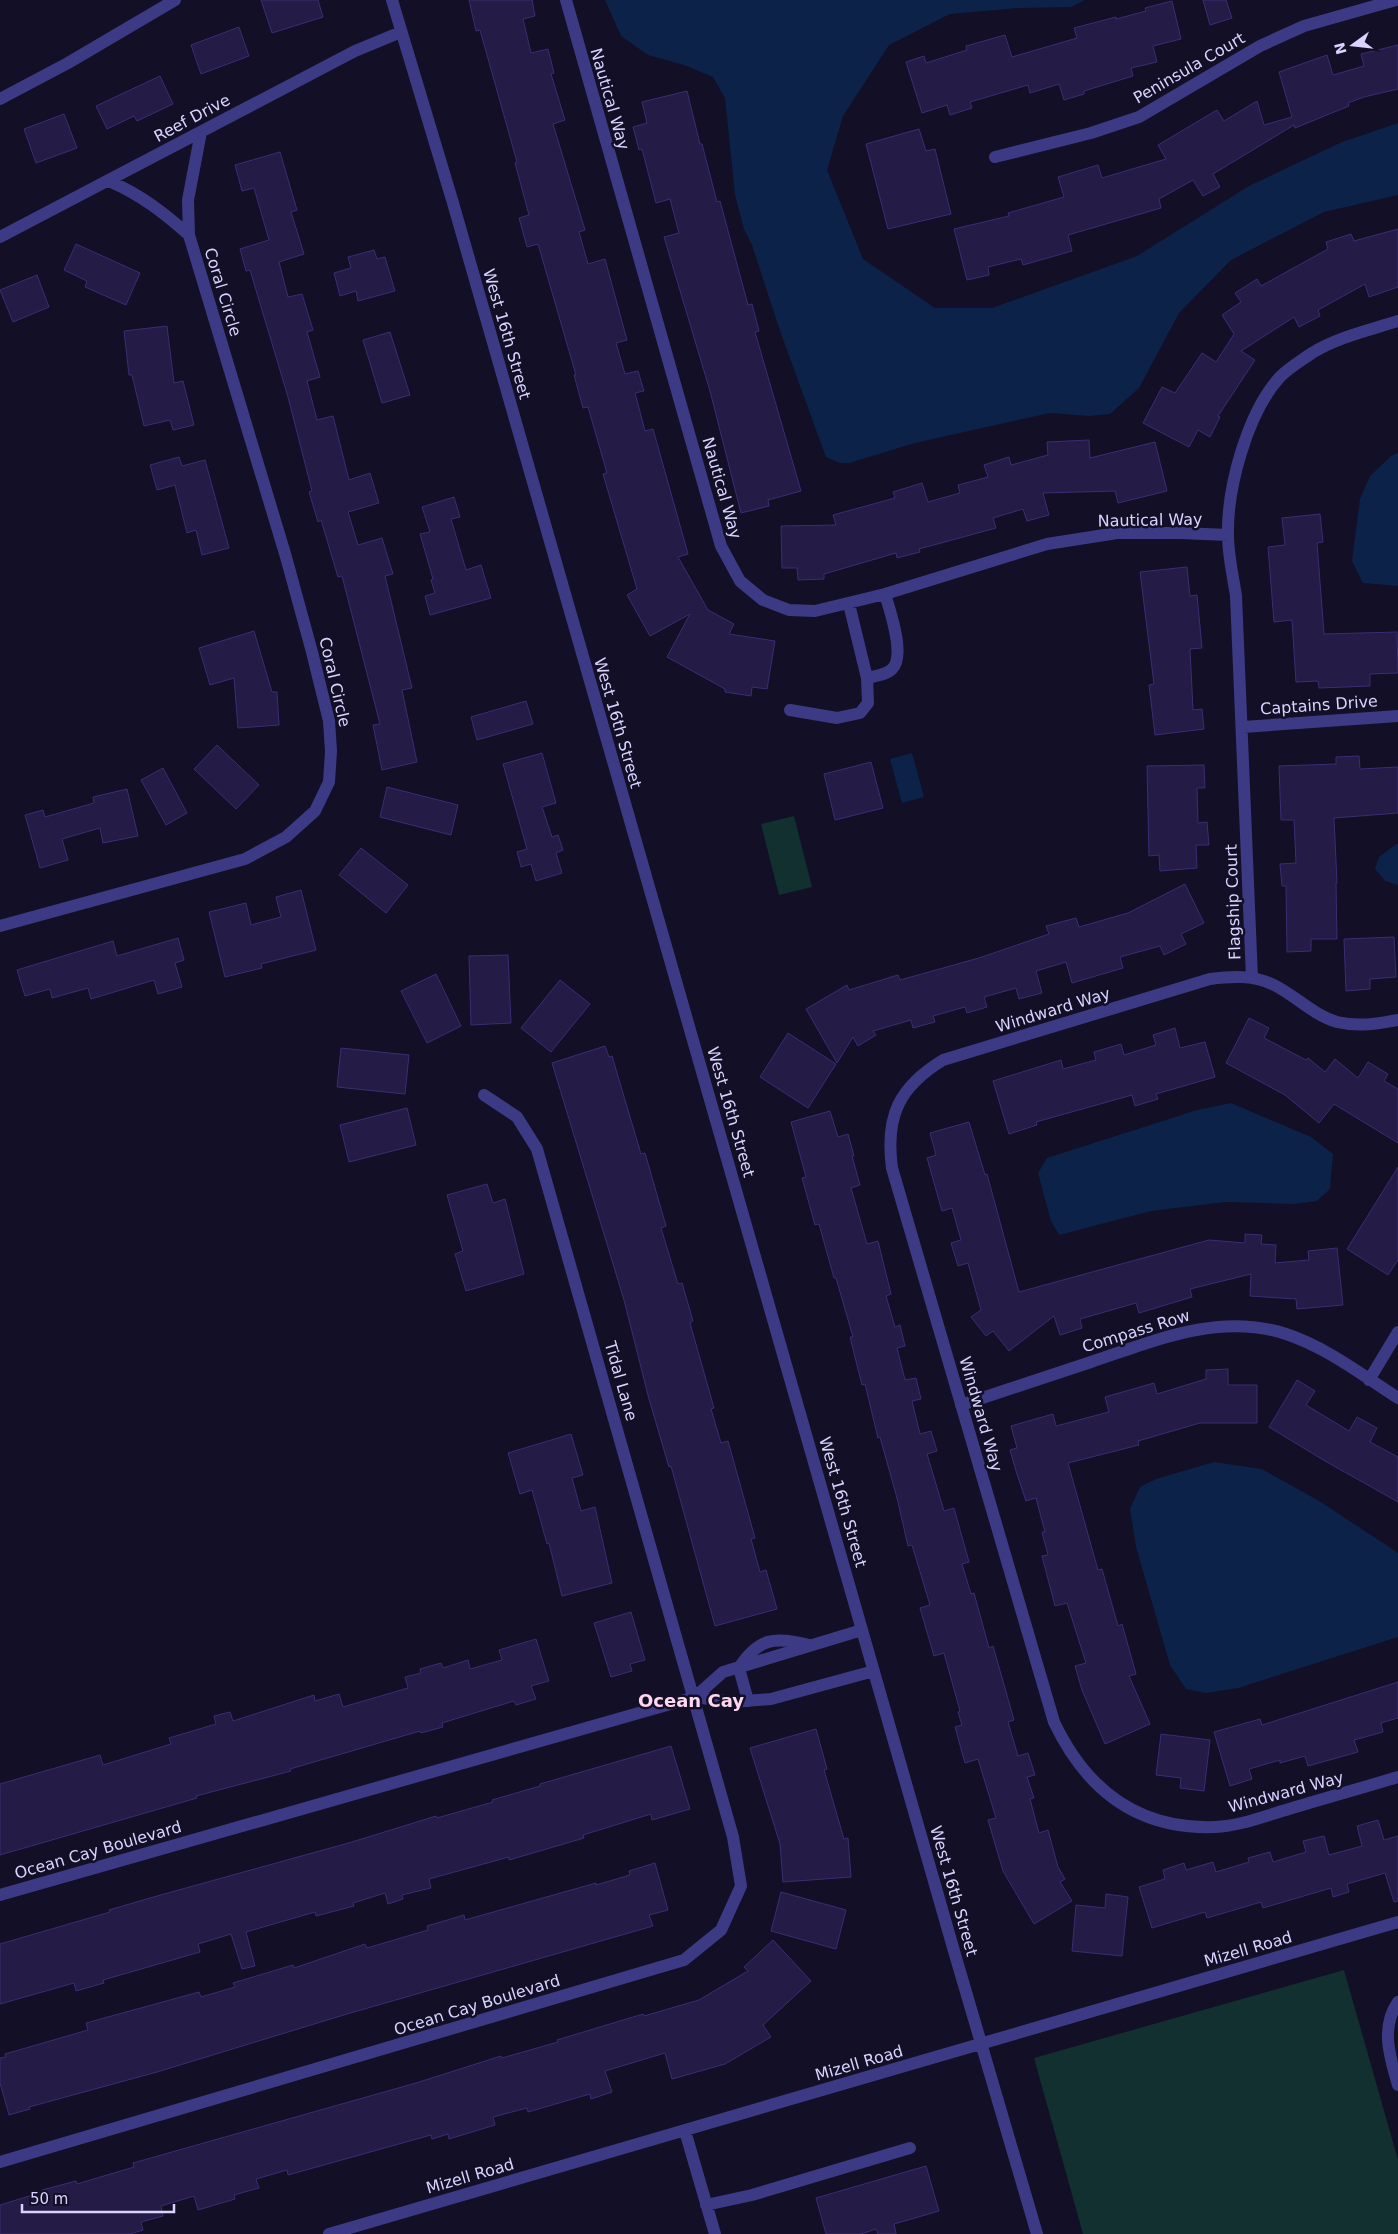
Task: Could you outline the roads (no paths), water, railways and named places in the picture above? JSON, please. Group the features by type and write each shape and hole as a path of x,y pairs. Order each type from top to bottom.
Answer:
{"street":[{"path":"0,99 68,63 175,0"},
{"name":"West 16th Street","path":"392,0 453,204 1037,2234"},
{"name":"Nautical Way","path":"566,0 721,546 740,581 764,600 789,610 815,611 885,594 1047,544 1117,534 1181,533 1228,536"},
{"name":"Peninsula Court","path":"995,157 1092,133 1139,117 1260,46 1304,26 1396,0"},
{"name":"Reef Drive","path":"0,237 354,51 401,32"},
{"name":"Coral Circle","path":"0,926 245,859 286,837 315,811 329,782 331,751 329,721 312,652 284,548 189,235 188,200 202,132"},
{"name":"Coral Circle","path":"108,181 129,190 158,208 189,235"},
{"name":"Flagship Court","path":"1398,321 1329,345 1313,353 1279,378 1263,402 1243,444 1234,483 1228,536 1236,596 1243,726 1242,766 1252,978 1274,985 1318,1014 1337,1022 1360,1025 1398,1020"},
{"path":"867,678 891,670 898,662 897,642 885,594"},
{"path":"790,710 837,718 860,713 868,702 867,678 849,604"},
{"name":"Captains Drive","path":"1243,726 1398,716"},
{"name":"Windward Way","path":"1252,978 1232,976 1210,979 943,1060 923,1072 908,1088 898,1105 891,1124 889,1146 892,1168 1054,1722 1067,1749 1086,1775 1108,1795 1135,1811 1160,1820 1188,1826 1216,1827 1244,1822 1398,1777"},
{"name":"Tidal Lane","path":"484,1095 518,1117 538,1148 695,1697"},
{"name":"Compass Row","path":"961,1405 1183,1331 1223,1325 1257,1327 1285,1334 1314,1345 1398,1398"},
{"path":"1370,1380 1398,1332"},
{"name":"Ocean Cay Boulevard","path":"695,1697 723,1672 862,1630"},
{"path":"739,1668 748,1700"},
{"name":"Ocean Cay Boulevard","path":"0,1895 695,1697 732,1702 771,1699 874,1671"},
{"name":"Ocean Cay Boulevard","path":"0,2162 684,1960 721,1930 740,1886 733,1837 695,1697"},
{"name":"Mizell Road","path":"329,2234 982,2045 1398,1922"},
{"path":"1398,2002 1390,2018 1387,2044 1398,2085"},
{"path":"684,2131 715,2234"},
{"path":"706,2204 752,2195 910,2148"}],"water":[{"path":"605,0 1085,0 1071,7 1019,8 950,14 889,45 843,116 827,170 863,259 935,308 992,308 1137,256 1249,186 1342,142 1398,123 1398,195 1324,212 1231,260 1179,313 1139,388 1110,414 1089,416 1050,413 915,443 849,463 840,463 826,457 780,331 752,245 744,229 735,195 725,98 713,77 684,65 648,55 621,36"},
{"path":"1398,453 1398,586 1363,583 1352,561 1360,499 1370,476 1391,456"},
{"path":"912,753 924,797 902,803 890,759"},
{"path":"1398,844 1398,885 1385,881 1375,869 1379,857"},
{"path":"1231,1103 1311,1137 1333,1154 1330,1189 1317,1201 1294,1204 1225,1202 1151,1211 1059,1235 1051,1221 1038,1173 1047,1158 1197,1110"},
{"path":"1214,1462 1262,1469 1321,1502 1398,1553 1398,1637 1238,1688 1206,1693 1186,1689 1170,1665 1136,1547 1130,1509 1140,1487 1156,1479"}],"district":[{"name":"Ocean Cay","path":"691,1700"}]}
